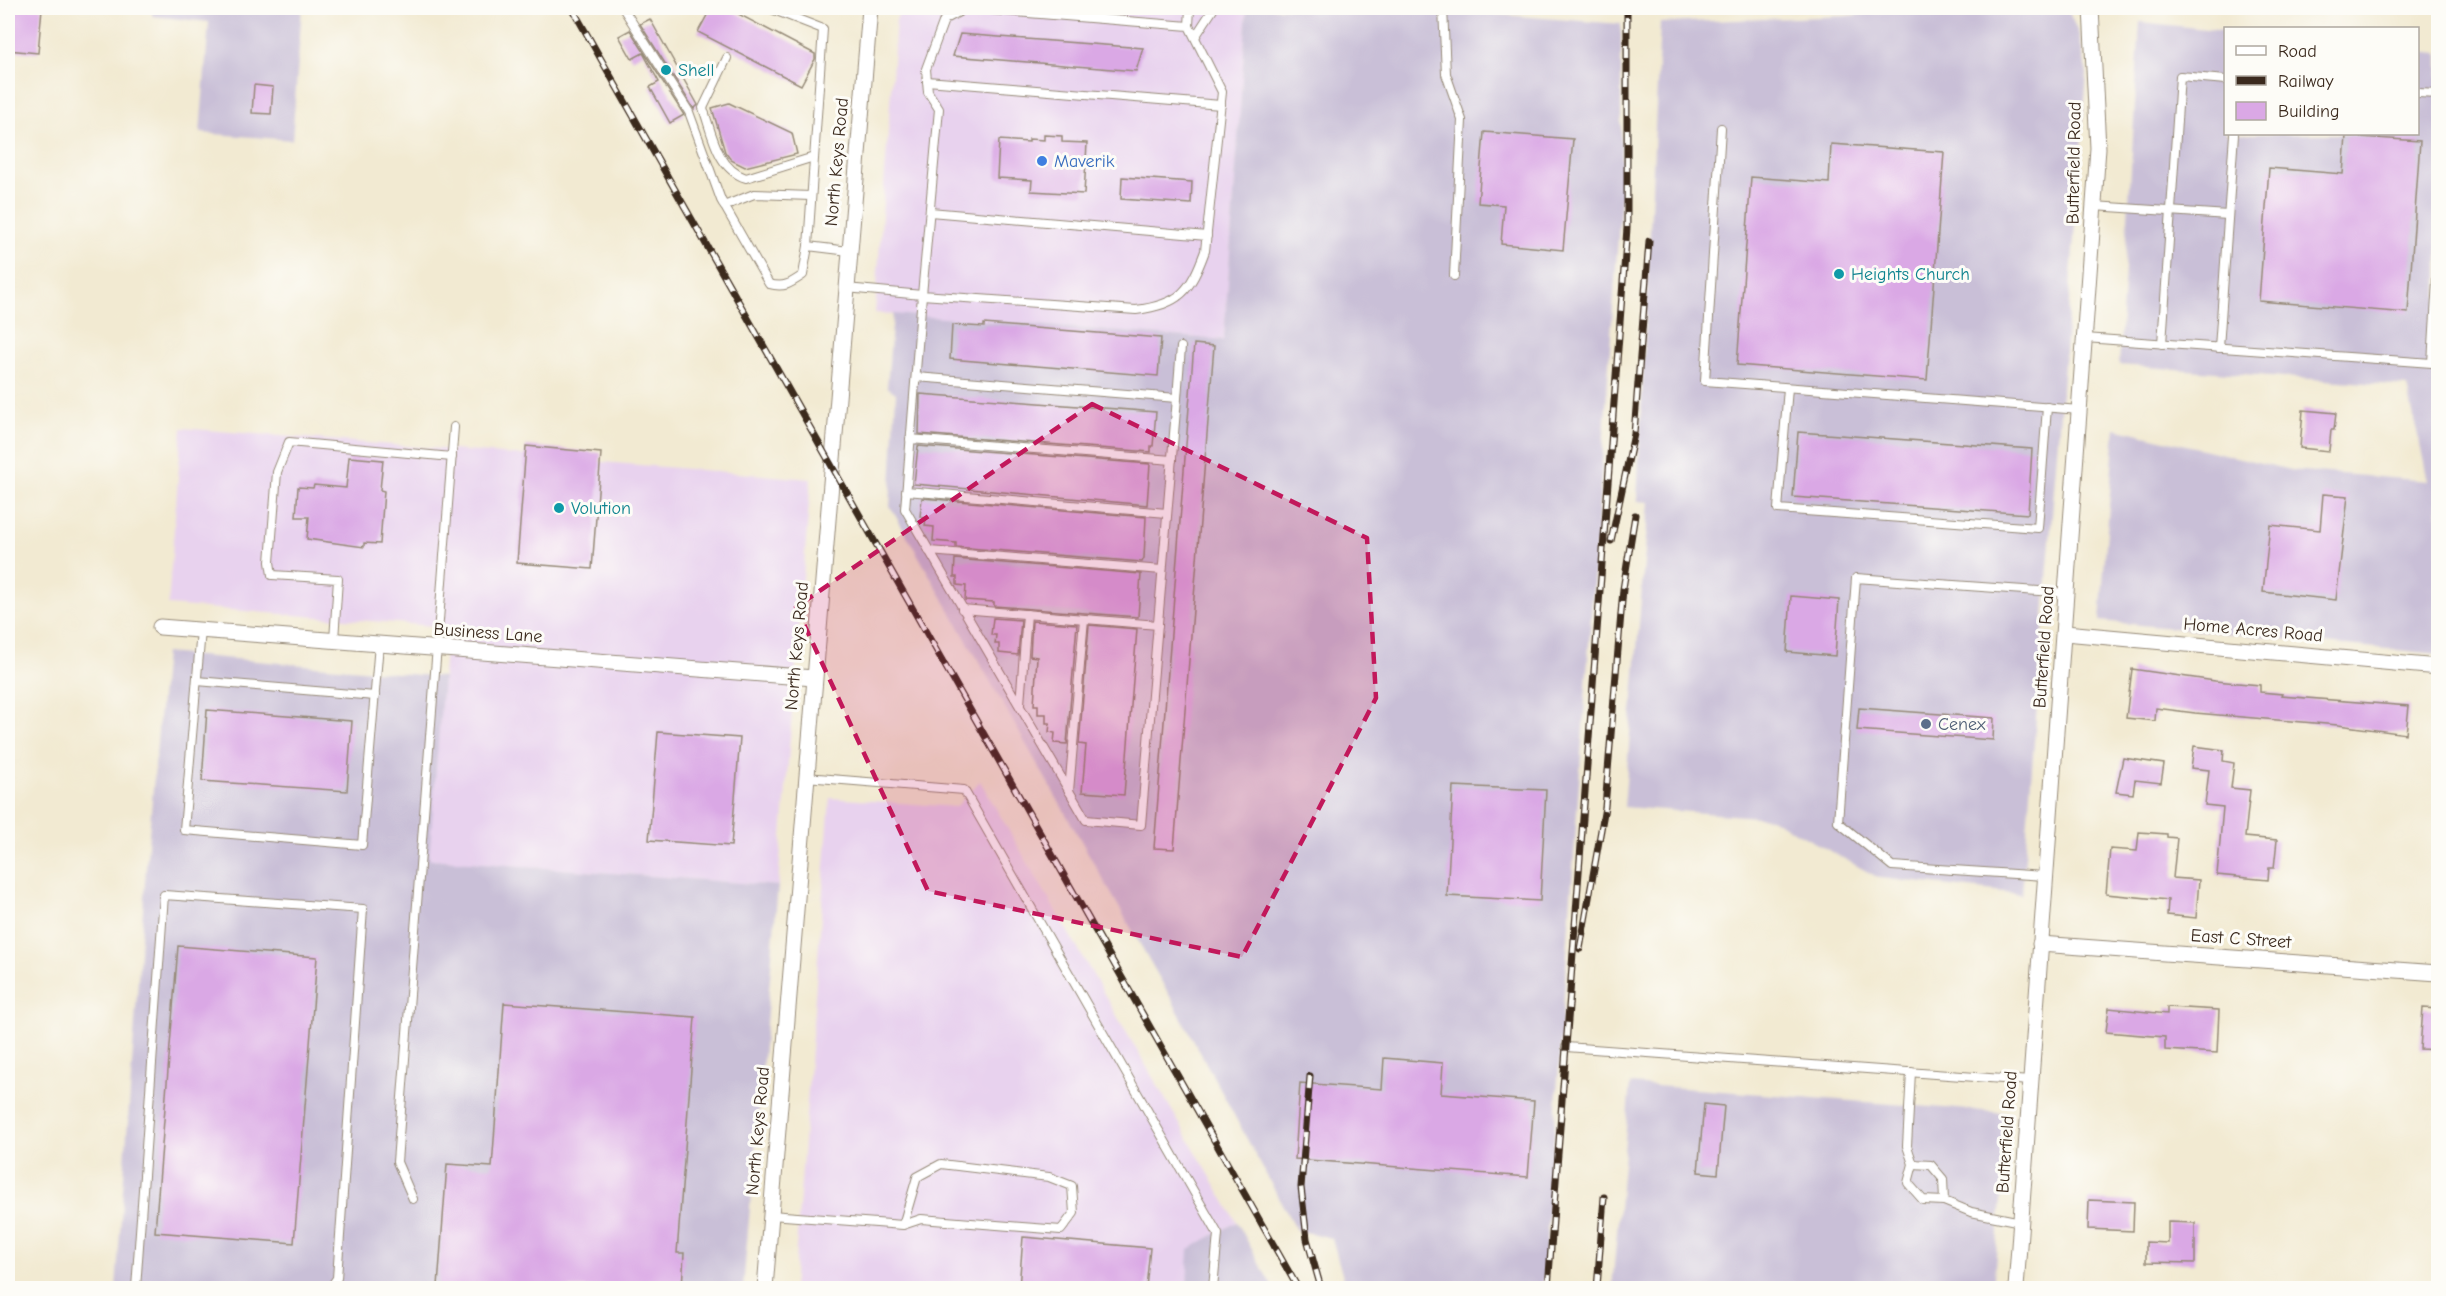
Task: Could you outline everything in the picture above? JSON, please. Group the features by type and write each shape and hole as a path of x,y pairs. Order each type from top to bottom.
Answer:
{"street":[{"name":"North Keys Road","path":"765,1288 870,8"},
{"name":"Butterfield Road","path":"2016,1288 2098,148 2091,8"},
{"name":"Business Lane","path":"160,627 814,678"},
{"name":"Home Acres Road","path":"2064,633 2439,666"},
{"name":"East C Street","path":"2040,944 2439,973"}],"lane":[{"path":"623,8 689,112 724,206 769,284 781,287 789,285 803,275 808,246 823,29 770,8"},
{"path":"1181,347 1141,825 1086,820 905,510 939,109 928,92 926,69 944,20 966,8 1189,26"},
{"path":"846,288 1136,310 1161,307 1183,293 1197,272 1205,251 1222,92 1189,26 1190,8"},
{"path":"1195,37 1214,8"},
{"path":"1443,8 1446,74 1462,120 1454,276"},
{"path":"727,58 703,108 721,160 736,175 746,178 814,157"},
{"path":"2162,344 2180,76 2224,80"},
{"path":"927,81 1221,105"},
{"path":"2419,93 2439,94"},
{"path":"1721,129 1705,381 2080,410"},
{"path":"2219,348 2234,135"},
{"path":"724,206 754,194 811,196"},
{"path":"2094,206 2228,215"},
{"path":"930,212 1207,236"},
{"path":"808,246 849,251"},
{"path":"2085,338 2432,363 2439,264"},
{"path":"916,377 1177,398"},
{"path":"1788,388 1778,509 2038,528 2047,407"},
{"path":"413,1199 397,1162 454,427"},
{"path":"910,439 1172,460"},
{"path":"334,640 338,579 272,576 270,562 276,472 289,442 452,457"},
{"path":"906,491 1167,513"},
{"path":"929,550 1162,570"},
{"path":"2045,876 1892,866 1838,822 1856,578 2067,593"},
{"path":"962,609 1158,625"},
{"path":"1020,704 1027,614"},
{"path":"1069,791 1084,619"},
{"path":"201,630 184,830 362,845 379,644"},
{"path":"197,681 375,696"},
{"path":"806,777 964,789 1218,1234 1214,1288"},
{"path":"136,1288 164,895 363,909 337,1278 330,1288"},
{"path":"1566,1047 2030,1081"},
{"path":"1911,1072 1907,1146 1912,1164 1908,1183 1923,1200 1944,1201 1971,1212 2021,1222"},
{"path":"771,1215 903,1225 921,1219 1061,1230 1074,1213 1072,1186 1049,1177 941,1164 917,1177 903,1225"},
{"path":"1912,1164 1931,1166 1943,1179 1944,1201"}],"highlighted area":[{"path":"1092,404 1367,538 1376,698 1242,957 928,891 796,607"}],"shaded area":[{"path":"153,8 302,8 292,140 200,133 209,22 152,16"},
{"path":"901,8 1247,8 1224,340 875,313 896,20"},
{"path":"1247,8 1413,8 1621,24 1621,196 1543,1288 1346,1288 1332,1238 1296,1230 1172,1000 890,506 896,393 887,387 893,314 1224,340"},
{"path":"1919,8 2067,8 2079,35 2087,74 2022,894 1879,878 1770,818 1624,807 1649,502 1637,501 1660,23 1846,16"},
{"path":"2140,22 2224,31 2224,135 2419,135 2419,51 2438,53 2438,654 2100,621 2115,428 2290,470 2428,481 2407,386 2119,365"},
{"path":"182,428 811,479 778,886 428,859 447,627 168,605"},
{"path":"165,653 443,677 429,859 778,886 743,1288 116,1288 146,868"},
{"path":"980,781 1237,1222 1190,1249 1187,1288 793,1288 830,798 956,807"},
{"path":"1630,1084 2009,1113 1993,1288 1612,1288"},
{"path":"1237,1222 1273,1288 1187,1288 1189,1249"}],"building":[{"path":"8,8 42,8 38,53 8,50"},
{"name":"Shell","path":"711,8 727,8 815,54 815,59 801,85 698,32"},
{"path":"650,19 698,105 694,109 640,24"},
{"path":"630,30 684,115 670,123 650,87 659,82 643,53 632,59 619,36"},
{"path":"960,34 1143,48 1136,71 953,56"},
{"path":"254,85 273,87 271,114 252,113"},
{"name":"Shell","path":"729,103 792,133 797,154 745,167 731,160 725,152 712,108"},
{"path":"1484,132 1573,139 1563,250 1501,244 1504,205 1478,203"},
{"name":"Maverik","path":"1044,135 1062,136 1062,142 1087,143 1084,194 1031,191 1032,180 997,178 999,140 1029,142 1029,139 1044,140"},
{"path":"2346,136 2420,141 2408,313 2259,301 2269,168 2343,174"},
{"name":"Heights Church","path":"1831,144 1944,152 1927,380 1737,365 1751,177 1829,183"},
{"path":"1122,177 1192,182 1191,204 1121,199"},
{"path":"984,324 1161,338 1158,376 950,359 952,325 984,327"},
{"path":"1194,344 1214,346 1174,849 1154,848"},
{"path":"920,394 1156,412 1153,446 1151,446 1151,452 919,434"},
{"path":"2303,410 2336,413 2334,430 2331,430 2329,451 2300,448"},
{"path":"1798,432 2032,449 2028,514 1793,497"},
{"name":"Volution","path":"526,446 601,453 592,569 517,563"},
{"path":"918,446 1150,464 1147,505 914,484"},
{"path":"349,457 383,460 380,490 384,491 380,544 364,543 364,547 307,539 309,517 296,517 298,487 313,488 314,485 346,488"},
{"path":"2323,494 2348,496 2336,600 2263,592 2270,525 2320,530"},
{"path":"922,498 1146,517 1144,558 1142,562 956,547 956,543 933,541 934,527 925,526 926,518 920,517"},
{"path":"955,559 1141,574 1138,617 994,606 994,602 965,600 966,586 957,585 957,577 954,577"},
{"path":"1791,596 1839,600 1835,656 1787,652"},
{"path":"993,618 1021,620 1018,655 999,653 999,644 995,644 996,635 991,635"},
{"path":"1032,621 1077,624 1067,744 1054,743 1055,733 1049,732 1050,723 1046,723 1046,714 1038,714 1038,705 1034,705 1037,657 1030,656"},
{"path":"1089,625 1137,629 1124,795 1082,792 1086,745 1079,744"},
{"path":"2132,669 2260,685 2260,692 2282,694 2281,696 2409,706 2406,734 2338,725 2156,708 2155,721 2126,718"},
{"name":"Cenex","path":"1859,708 1994,718 1993,740 1857,730"},
{"path":"207,710 352,721 347,791 202,781"},
{"path":"658,732 740,738 731,846 649,840"},
{"path":"2194,746 2224,750 2223,761 2234,763 2231,788 2250,790 2245,837 2277,840 2274,868 2269,868 2268,880 2217,875 2223,807 2205,805 2209,770 2191,768"},
{"path":"2123,758 2164,764 2161,783 2135,780 2133,794 2116,792"},
{"path":"1453,786 1546,790 1540,901 1447,896"},
{"path":"2139,832 2167,834 2167,837 2177,838 2173,878 2199,880 2196,918 2167,915 2168,900 2106,894 2110,849 2137,851"},
{"path":"178,946 317,957 294,1243 155,1232"},
{"path":"504,1003 695,1017 677,1253 684,1253 682,1288 438,1286 447,1164 492,1167"},
{"path":"2167,1007 2219,1010 2217,1053 2165,1050 2165,1037 2106,1032 2109,1008 2167,1014"},
{"path":"2423,1008 2439,1009 2439,1050 2420,1049"},
{"path":"1384,1058 1443,1063 1441,1094 1534,1101 1528,1177 1295,1159 1300,1083 1382,1089"},
{"path":"1704,1104 1724,1106 1718,1174 1698,1172"},
{"path":"2089,1200 2134,1202 2133,1231 2088,1229"},
{"path":"2168,1222 2195,1223 2195,1263 2146,1262 2146,1242 2168,1243"},
{"path":"1023,1237 1150,1248 1146,1288 1019,1288"}],"railway":[{"path":"572,8 1298,1288"},
{"path":"1548,1288 1627,228 1627,8"},
{"path":"1611,541 1634,434 1649,241"},
{"path":"1580,949 1605,807 1623,589 1635,515"},
{"path":"1310,1076 1301,1187 1307,1239 1321,1288"},
{"path":"1597,1288 1604,1197"}],"place":[{"name":"Shell","path":"666,70"},
{"name":"Maverik","path":"1042,161"},
{"name":"Heights Church","path":"1839,274"},
{"name":"Volution","path":"559,508"},
{"name":"Cenex","path":"1926,724"}]}
